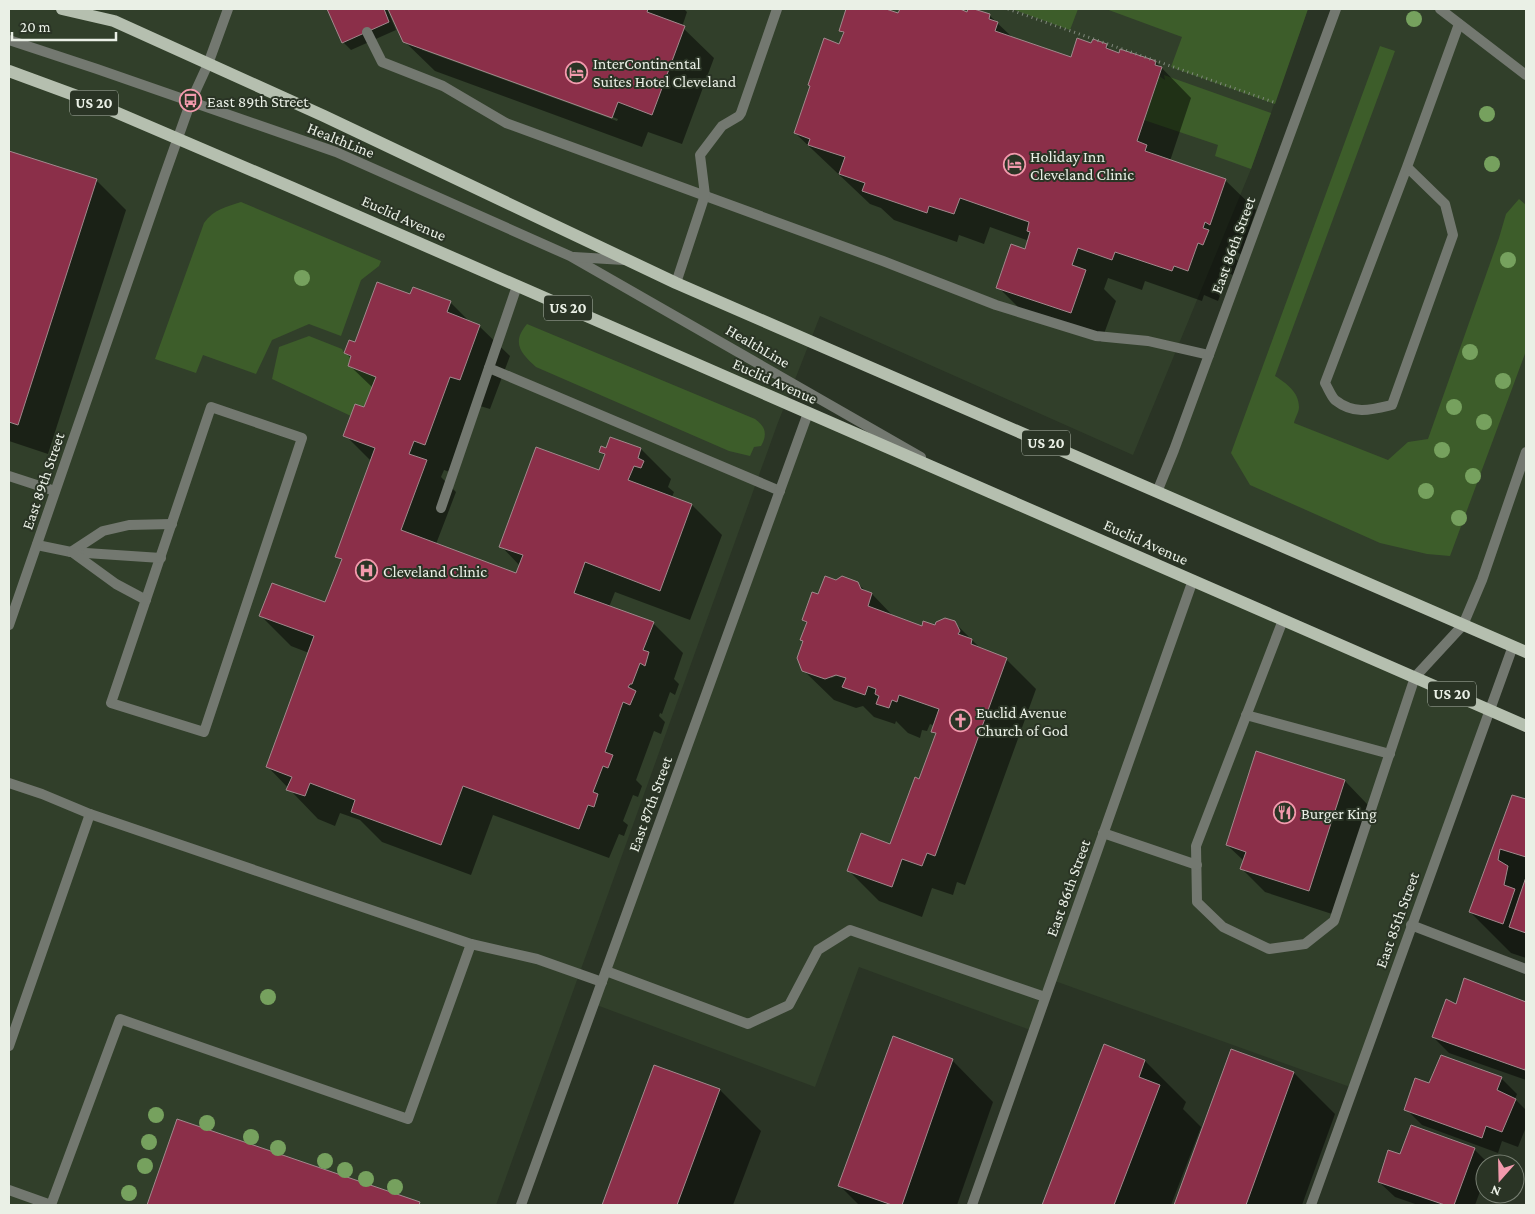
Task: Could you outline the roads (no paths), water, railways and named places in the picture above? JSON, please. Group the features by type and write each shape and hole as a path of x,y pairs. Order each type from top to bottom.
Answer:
{"main road":[{"name":"US 20","path":"63,9 114,21 329,118 676,283 1526,652"},
{"name":"Euclid Avenue","path":"9,71 85,99 178,138 1526,726"}],"street":[{"name":"East 89th Street","path":"9,625 191,101 208,64 228,9"},
{"path":"676,283 705,194 700,155 722,126 741,113 777,9"},
{"name":"East 86th Street","path":"1157,492 1336,9"},
{"path":"1440,9 1526,76"},
{"path":"1407,167 1445,204 1453,235 1392,404 1369,411 1350,408 1334,399 1325,383 1459,24"},
{"path":"367,32 382,62 443,86 506,123 883,260 996,305 1096,336 1148,340 1209,355"},
{"name":"HealthLine","path":"9,40 336,152 570,256 957,477"},
{"name":"HealthLine","path":"570,256 629,261"},
{"path":"441,508 517,286"},
{"path":"489,368 780,491"},
{"path":"211,407 302,438 204,732 111,704 161,558 211,407"},
{"name":"East 87th Street","path":"521,1205 808,413"},
{"path":"1283,620 1196,846 1197,902 1222,927 1269,949 1305,944 1334,921 1415,677 1463,625 1482,580 1526,452"},
{"path":"9,476 55,491"},
{"path":"71,552 103,531 129,525 172,524"},
{"path":"37,545 71,552 161,558"},
{"path":"71,552 116,584 146,600"},
{"name":"East 86th Street","path":"972,1205 1193,580"},
{"name":"East 85th Street","path":"1311,1205 1513,646"},
{"path":"1246,715 1390,754"},
{"path":"9,783 42,794 90,814 471,944 537,959 602,982"},
{"path":"9,1046 90,814"},
{"path":"1103,833 1197,865"},
{"path":"1411,926 1526,968"},
{"path":"606,971 748,1024 789,1005 818,950 850,930 1045,997"},
{"path":"9,1190 51,1205 120,1019 408,1119 471,944"}],"place":[{"name":"InterContinental Suites Hotel Cleveland","path":"577,72"},
{"name":"East 89th Street","path":"191,101"},
{"name":"Holiday Inn Cleveland Clinic","path":"1014,165"},
{"name":"Cleveland Clinic","path":"367,571"},
{"name":"Euclid Avenue Church of God","path":"960,721"},
{"name":"Burger King","path":"1285,813"}]}
